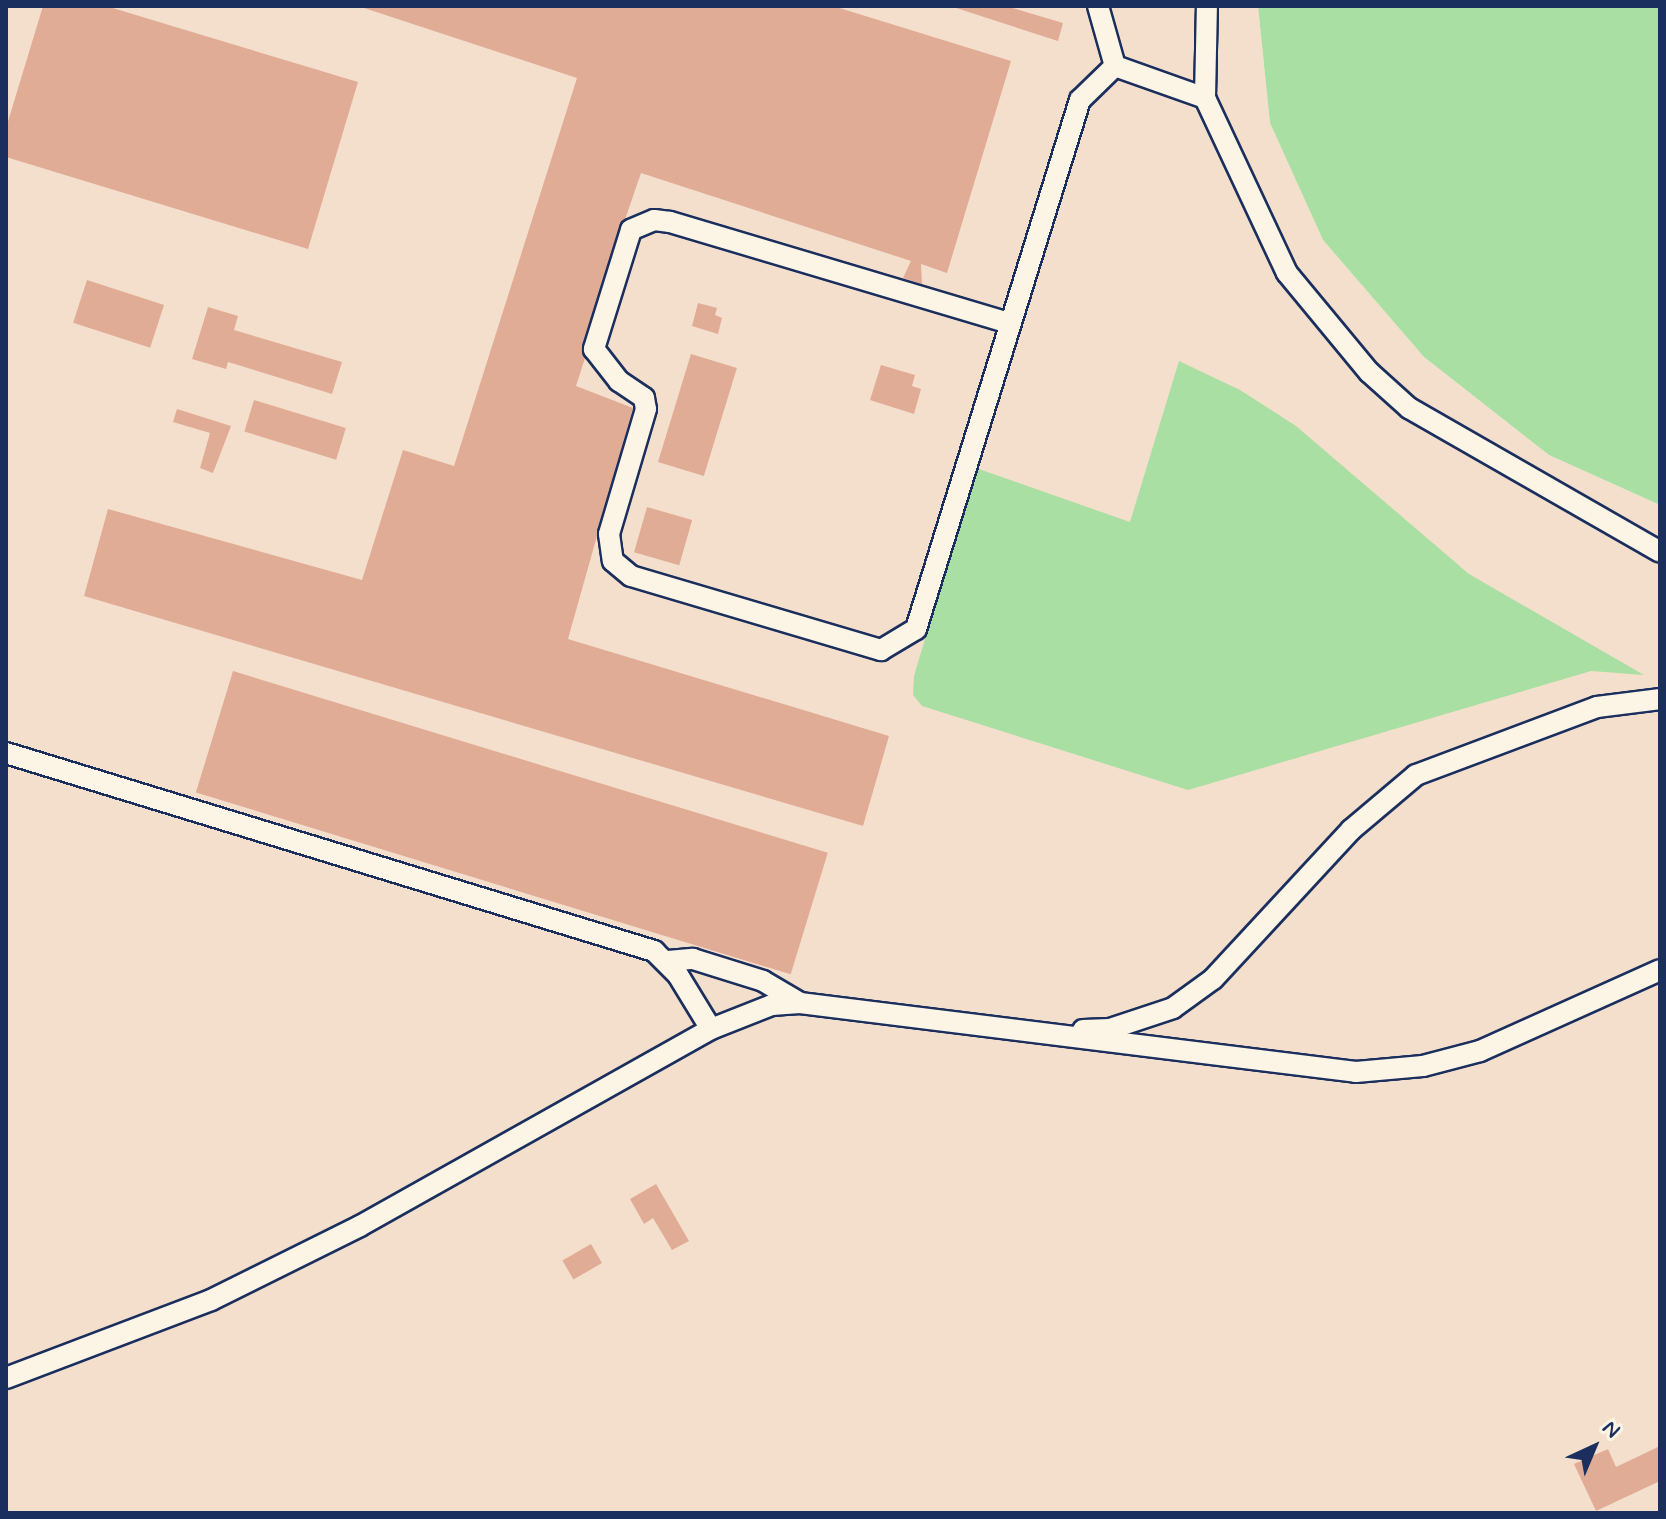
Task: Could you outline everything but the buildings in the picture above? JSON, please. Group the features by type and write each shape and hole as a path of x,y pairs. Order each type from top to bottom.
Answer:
{"lane":[{"path":"1098,6 1115,66"},
{"path":"1207,6 1205,98 1267,239 1345,347 1409,408 1660,552"},
{"path":"1115,66 1205,98"},
{"path":"1009,323 670,222 654,220 631,230 594,349 619,381 644,398 646,409 609,534 613,561 631,576 881,650 903,641 922,617 1009,323 1080,100 1115,66"},
{"path":"1025,1032 1110,1029 1173,1008 1213,979 1397,787 1597,707 1660,699"},
{"path":"6,753 654,951 668,961 711,1029"},
{"path":"668,961 693,959 763,981 800,1003"},
{"path":"6,1378 211,1300 360,1226 711,1029 772,1005 800,1003 1370,1071 1480,1051 1660,970"}],"shaded area":[{"path":"6,6 1258,6 1270,123 1323,240 1424,357 1549,455 1660,505 1660,1513 6,1513"}],"green space":[{"path":"1258,6 1660,6 1660,505 1549,455 1424,357 1323,240 1270,123"},
{"path":"1179,361 1240,390 1296,426 1469,574 1644,675 1591,671 1188,790 922,706 913,695 914,676 976,468 1130,522"}]}
